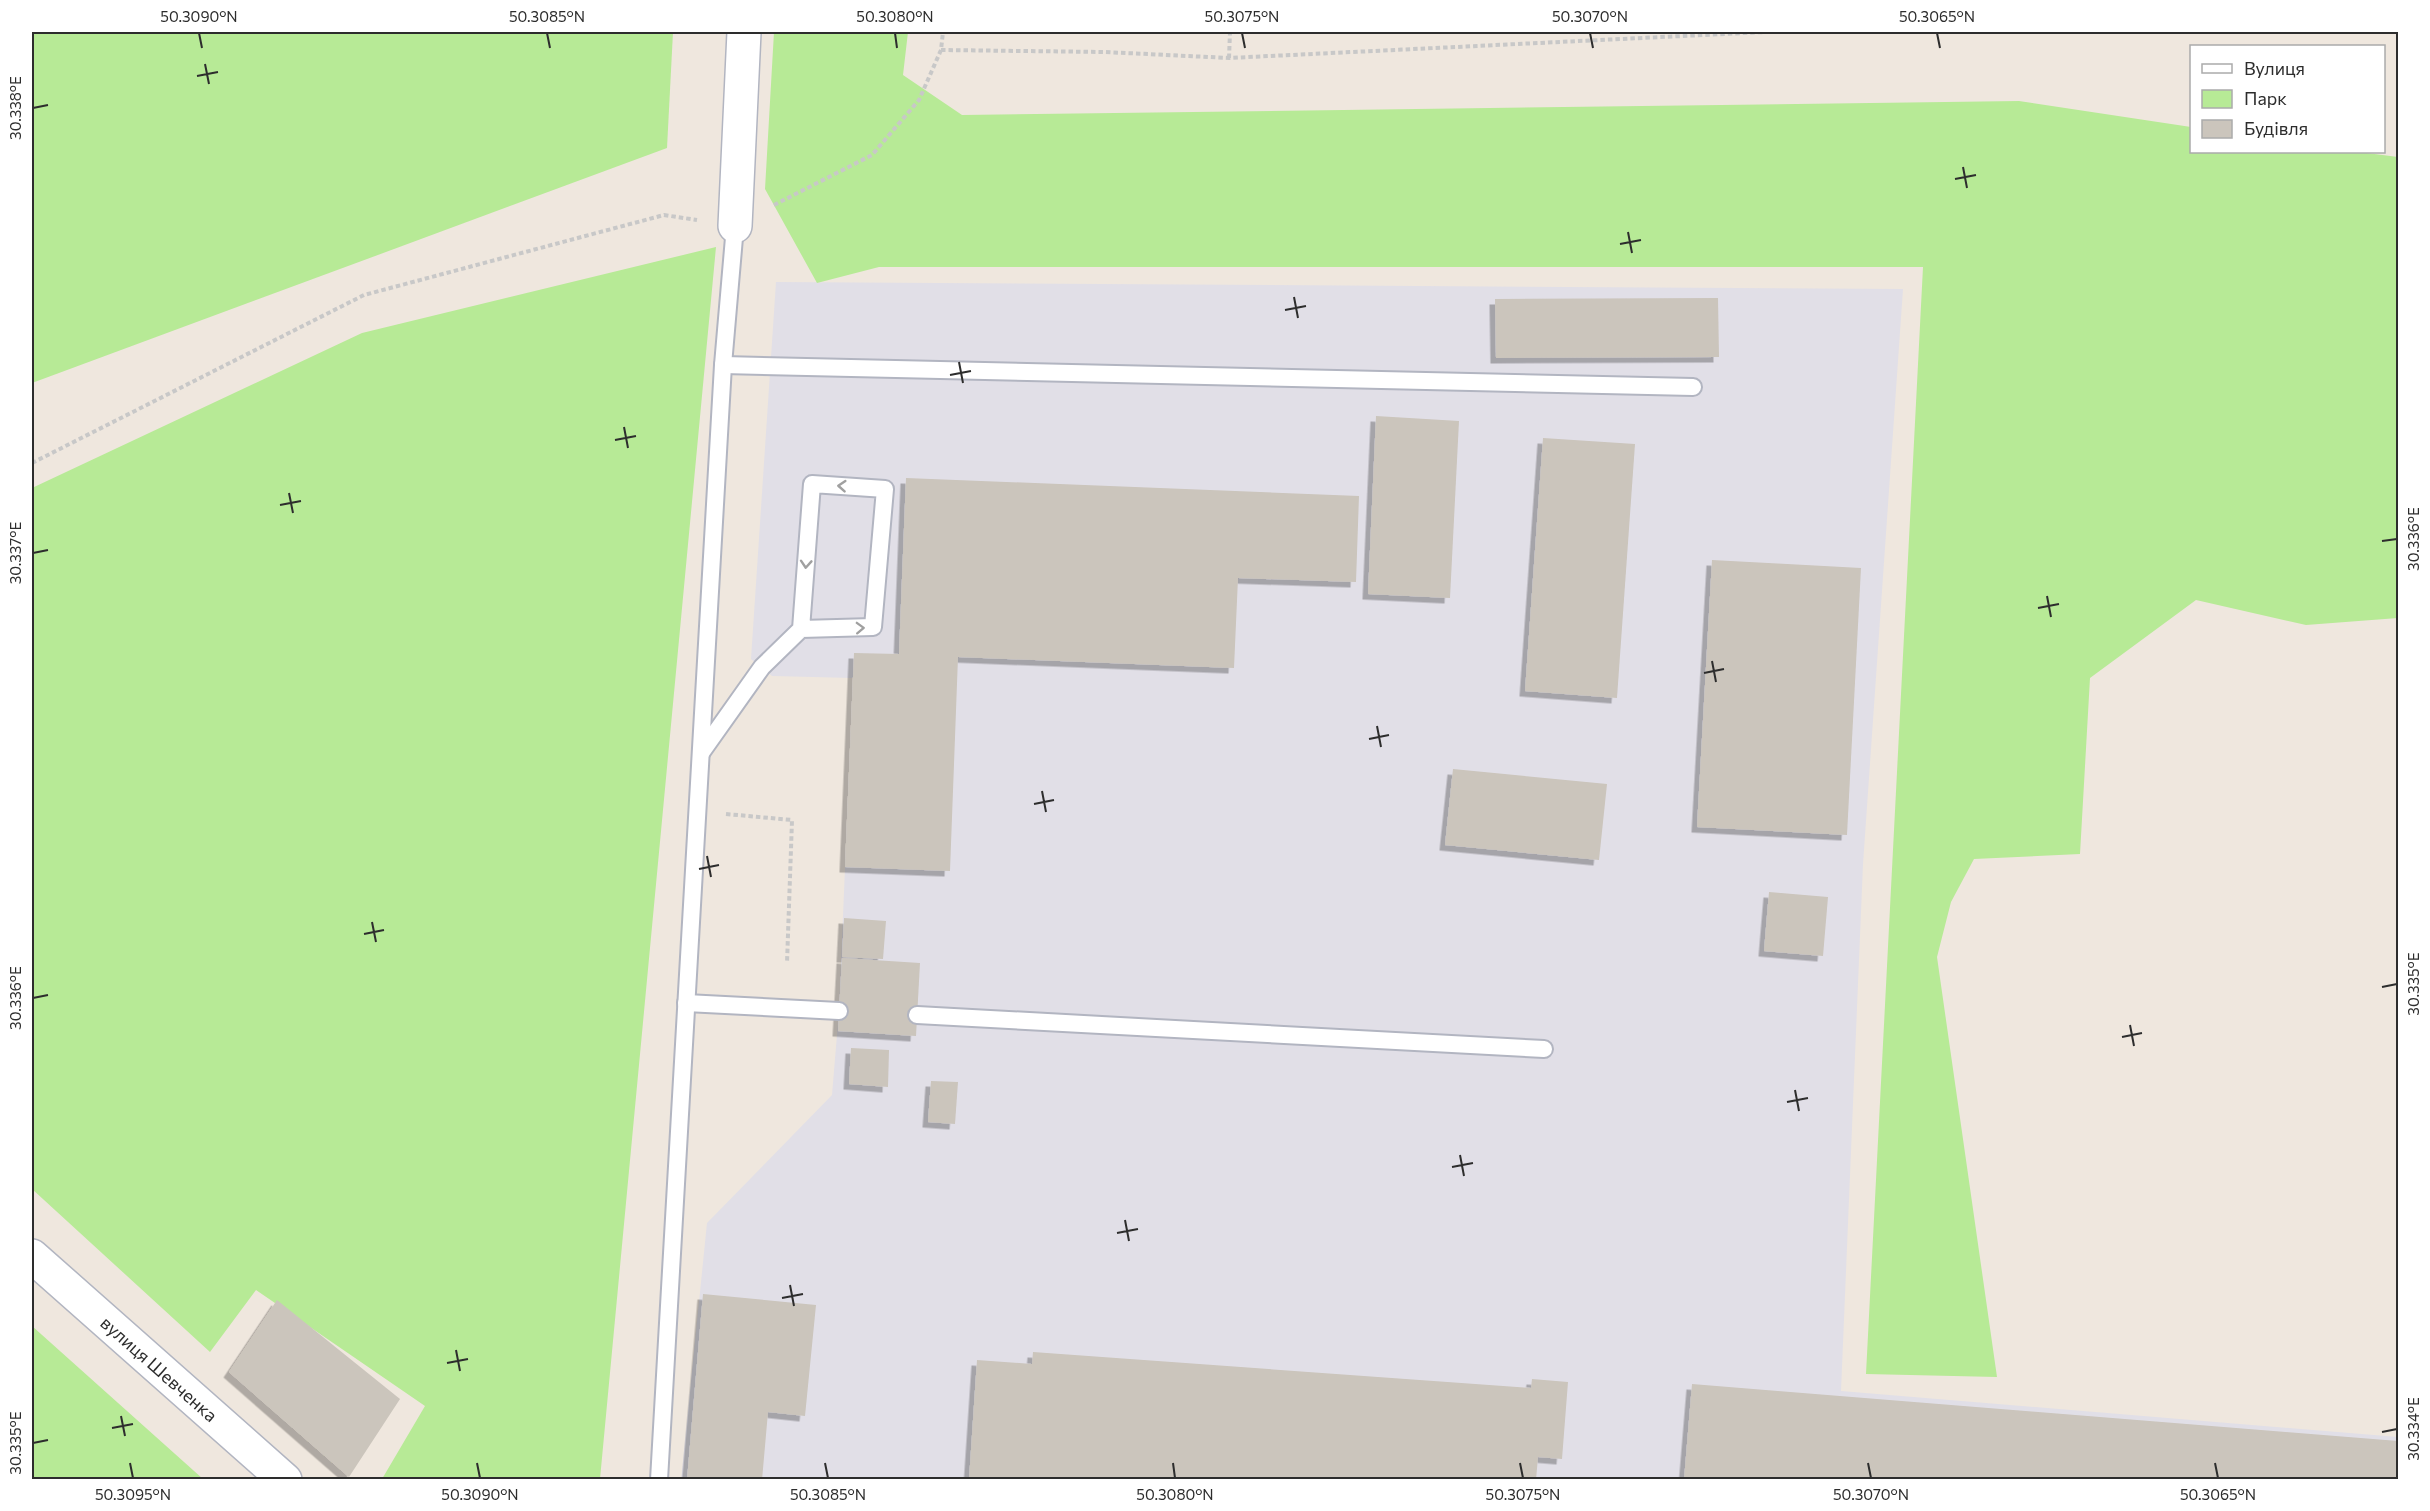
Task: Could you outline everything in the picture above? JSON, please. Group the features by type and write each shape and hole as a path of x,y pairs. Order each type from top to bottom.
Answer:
{"street":[{"path":"735,226 744,32"},
{"name":"вулиця Шевченка","path":"32,1256 285,1479"}],"lane":[{"path":"659,1479 723,365 735,226"},
{"path":"723,365 1693,387"},
{"path":"700,754 762,667 801,629 812,484 885,489 873,627 801,629"},
{"path":"686,1003 839,1011"},
{"path":"917,1015 1544,1049"}],"path":[{"path":"32,463 364,295 664,215 735,226 872,155 920,100 941,50 943,32"},
{"path":"1229,58 1230,32"},
{"path":"941,50 1105,52 1229,58 1765,32"},
{"path":"697,812 792,820 787,963"}],"shaded area":[{"path":"776,282 1903,289 1863,864 1841,1391 2398,1437 2398,1480 681,1480 707,1223 832,1095 839,1011 853,678 772,676 751,659"}],"green space":[{"path":"32,32 673,32 667,148 32,383"},
{"path":"774,32 908,32 903,75 962,115 2019,101 2190,127 2190,153 2367,153 2398,157 2398,618 2306,625 2196,600 2090,678 2080,854 1974,859 1951,902 1937,957 1997,1377 1866,1374 1923,267 879,267 817,283 765,189"},
{"path":"716,247 600,1479 382,1479 425,1406 256,1290 210,1352 32,1189 32,488 362,333"},
{"path":"32,1326 203,1479 32,1479"}],"building":[{"path":"1718,298 1719,357 1496,358 1495,299"},
{"path":"1376,416 1459,421 1450,598 1368,594"},
{"path":"1543,438 1635,444 1617,698 1525,691"},
{"path":"906,478 1359,496 1356,582 1238,578 1234,668 958,657 950,871 845,867 854,653 899,654"},
{"path":"1712,560 1861,568 1847,835 1697,827"},
{"path":"1453,769 1607,784 1599,860 1445,845"},
{"path":"1769,892 1828,897 1823,956 1764,951"},
{"path":"844,918 886,921 883,959 842,957"},
{"path":"842,958 920,963 916,1036 838,1031"},
{"path":"851,1048 889,1050 888,1087 849,1084"},
{"path":"931,1081 958,1082 955,1124 928,1122"},
{"path":"703,1294 816,1305 805,1416 768,1412 762,1480 687,1480"},
{"path":"277,1300 400,1399 349,1477 229,1372"},
{"path":"1033,1352 1531,1388 1532,1379 1568,1382 1562,1459 1538,1457 1536,1480 969,1480 977,1360 1032,1364"},
{"path":"1692,1384 2398,1441 2398,1480 1684,1480"}]}
